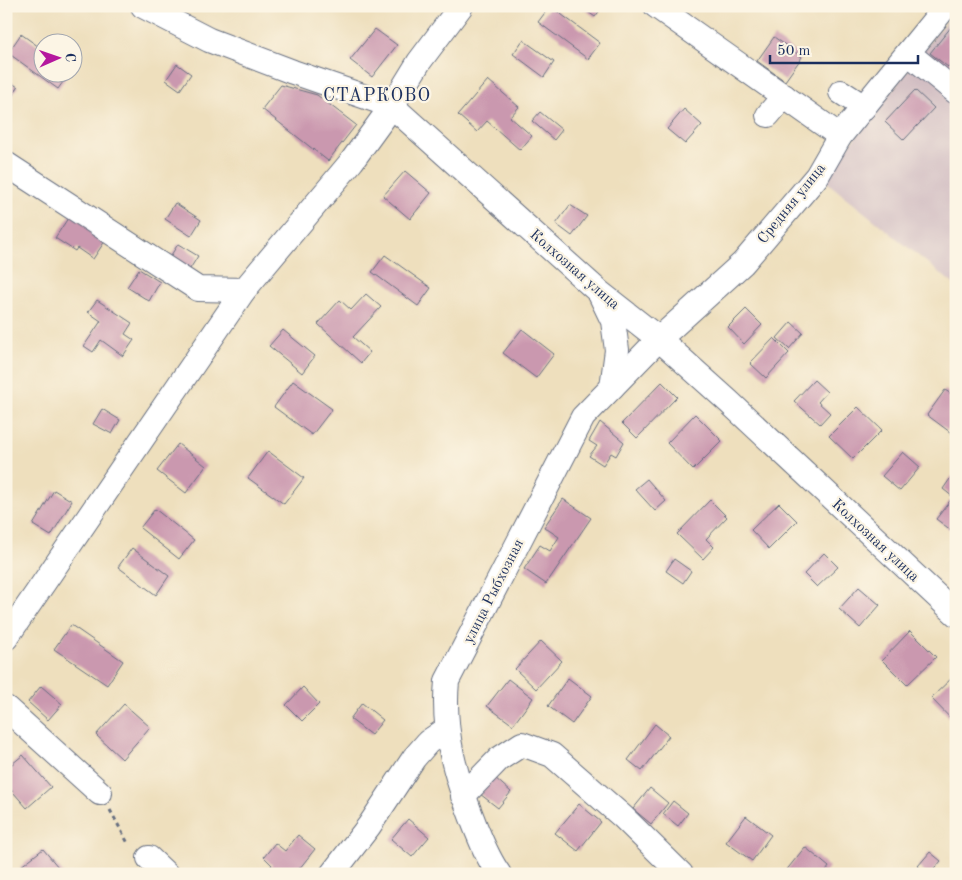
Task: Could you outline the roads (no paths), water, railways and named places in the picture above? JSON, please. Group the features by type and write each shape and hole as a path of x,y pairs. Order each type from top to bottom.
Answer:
{"street":[{"name":"Колхозная улица","path":"143,6 209,40 293,72 392,106 599,292 659,340 728,401 956,614"},
{"path":"6,638 244,290 352,161 392,106 419,62 461,6"},
{"path":"656,6 840,136"},
{"name":"Средняя улица","path":"659,340 742,263 817,176 840,136 946,6"},
{"path":"908,53 956,92"},
{"path":"841,92 864,107"},
{"path":"768,115 784,96"},
{"path":"6,164 198,289 244,290"},
{"path":"599,292 613,321 617,350 612,387"},
{"name":"улица Рыбхозная","path":"499,874 490,861 463,796 452,754 448,728 445,706 447,681 583,417 659,340"},
{"path":"6,708 100,793"},
{"path":"332,874 369,826 414,758 428,742 448,728"},
{"path":"463,796 499,759 522,744 552,755 623,817 681,874"},
{"path":"149,858 166,874"}],"district":[{"name":"СТАРКОВО","path":"377,95"}]}
